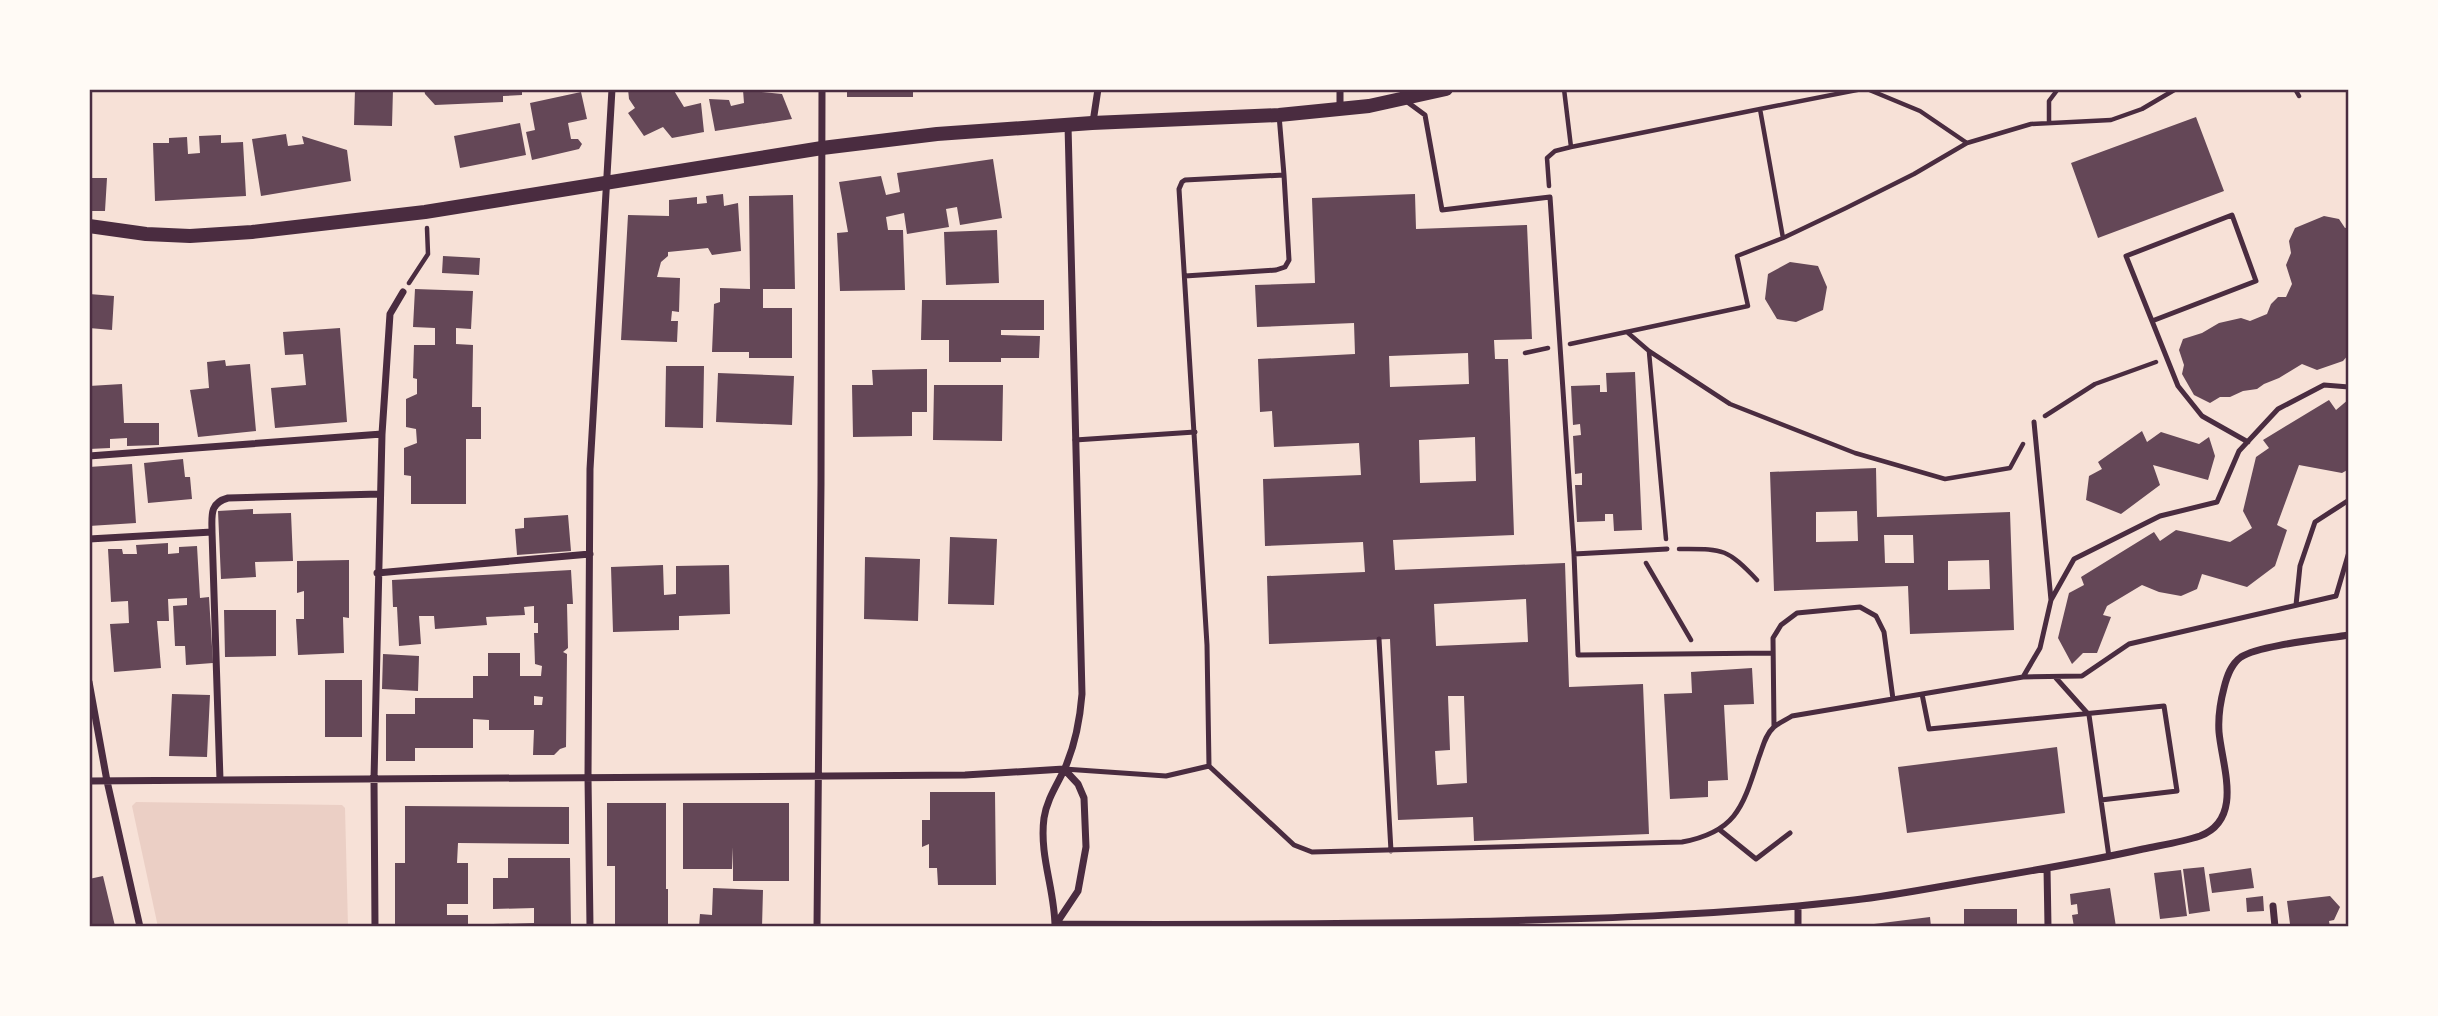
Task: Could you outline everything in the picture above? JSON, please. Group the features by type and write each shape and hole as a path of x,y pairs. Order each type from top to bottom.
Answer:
{"main road":[{"path":"89,226 190,236 240,233 425,212 822,148 937,134 1092,123 1279,115 1340,109 1446,89"}],"street":[{"path":"590,927 588,777 591,449 612,89"},
{"path":"817,927 822,89"},
{"path":"1092,123 1098,89"},
{"path":"1340,89 1340,109"},
{"path":"1056,926 1043,834 1048,800 1064,769 1078,726 1082,694 1068,125"},
{"path":"375,927 374,779 382,434 390,314 402,292"},
{"path":"89,456 382,434"},
{"path":"220,780 213,508 216,503 228,498 380,494"},
{"path":"89,539 212,533"},
{"path":"377,573 590,554"},
{"path":"1056,926 1325,926 1662,916 1798,906 1890,895 2109,857 2203,835 2222,818 2228,800 2219,711 2227,677 2239,659 2259,650 2349,635"},
{"path":"89,682 107,781 140,927"},
{"path":"89,781 965,775 1064,769"},
{"path":"1056,926 1078,891 1086,847 1084,798 1078,784 1064,769"},
{"path":"2046,869 2048,927"},
{"path":"1798,906 1798,927"},
{"path":"2273,906 2275,927"}],"lane":[{"path":"1403,99 1425,115 1442,210 1550,197 1574,554 1578,655 1773,653"},
{"path":"1185,276 1276,270 1285,267 1289,260 1279,115"},
{"path":"1284,175 1181,182 1179,189 1195,432 1209,766 1294,845 1312,852 1682,842 1705,838 1720,830 1734,816 1747,794 1765,739 1773,727 1792,716 2023,677 2082,676 2129,643 2336,596 2349,552"},
{"path":"2152,321 2256,281 2232,215 2126,256 2152,321 2167,358 2178,386 2202,416 2248,442"},
{"path":"2023,677 2040,648 2051,600 2074,559 2160,516 2217,502 2239,452 2278,409 2324,385 2349,387"},
{"path":"2034,422 2051,600"},
{"path":"1074,440 1195,432"},
{"path":"2296,605 2300,566 2315,522 2349,500"},
{"path":"1574,554 1667,549"},
{"path":"1773,727 1773,638 1782,625 1797,613 1860,607 1875,616 1884,632 1893,699"},
{"path":"1379,639 1391,851"},
{"path":"2056,677 2089,715 2109,857"},
{"path":"1922,694 1929,729 2164,706 2177,791 2101,800"},
{"path":"1064,769 1166,776 1209,766"},
{"path":"1720,830 1756,859 1790,834"}],"path":[{"path":"1564,89 1570,147"},
{"path":"1550,197 1547,158 1555,150 1864,89 1920,111 1967,143"},
{"path":"2049,122 2049,102 2058,89"},
{"path":"1525,353 1748,306 1737,256 1783,238 1914,174 1967,143 2031,124 2111,120 2142,109 2176,89"},
{"path":"2295,89 2299,96"},
{"path":"1760,109 1783,238"},
{"path":"402,292 428,254 425,212"},
{"path":"1627,332 1649,351 1730,404 1855,453 1945,479 2010,468 2034,422 2095,384 2167,358"},
{"path":"1649,351 1667,549 1719,549 1740,561 1757,580"},
{"path":"1638,551 1699,653"}],"shaded area":[{"path":"136,802 342,805 345,808 348,927 158,927 132,806"}],"building":[{"path":"355,89 393,89 392,126 354,125"},
{"path":"424,89 522,89 522,95 503,96 503,102 435,105"},
{"path":"628,89 673,89 684,107 701,103 704,132 672,138 663,127 644,136 628,113 635,108 629,99"},
{"path":"847,89 913,89 913,97 847,97"},
{"path":"743,90 782,94 792,119 715,131 709,99 729,100 731,106 744,103"},
{"path":"581,92 587,119 568,123 571,139 578,139 582,144 579,149 532,160 526,132 535,130 530,103"},
{"path":"2196,117 2224,191 2098,238 2071,163"},
{"path":"520,123 526,155 460,168 454,136"},
{"path":"286,134 288,146 304,144 302,136 347,150 351,181 261,196 252,139"},
{"path":"221,135 221,143 243,142 246,196 155,201 153,143 169,143 169,138 187,137 188,154 200,153 199,136"},
{"path":"993,159 1002,218 960,225 957,207 946,209 949,227 907,234 904,213 886,217 888,230 903,230 905,290 840,291 837,233 848,232 839,182 881,176 886,195 900,192 897,173"},
{"path":"89,178 107,178 105,211 89,211"},
{"path":"723,194 724,206 738,203 741,251 712,255 708,248 668,252 668,256 661,262 657,277 680,278 679,312 672,311 671,321 678,321 677,342 621,340 628,215 669,216 669,200 697,197 697,204 707,203 706,196"},
{"path":"1415,194 1416,229 1527,225 1532,339 1494,340 1495,359 1508,359 1514,535 1393,540 1395,570 1565,563 1569,687 1643,684 1649,834 1474,841 1473,817 1398,820 1390,639 1269,644 1267,576 1365,572 1363,542 1265,546 1263,479 1361,475 1359,443 1274,447 1272,411 1260,412 1258,359 1355,354 1354,323 1257,327 1255,285 1315,283 1312,198","holes":["1468,353 1469,384 1390,387 1389,356","1475,437 1476,481 1420,483 1419,440","1526,599 1528,642 1436,646 1434,604","1448,696 1464,696 1467,783 1437,785 1435,751 1450,750"]},
{"path":"793,195 795,289 763,289 763,308 792,308 792,358 749,358 749,352 712,352 714,304 720,302 720,288 750,289 749,196"},
{"path":"2324,216 2339,219 2345,228 2349,227 2349,354 2343,361 2317,370 2302,364 2257,389 2230,397 2220,397 2210,403 2194,395 2182,374 2184,365 2179,350 2183,339 2202,333 2219,323 2241,318 2250,321 2267,314 2278,297 2286,297 2292,284 2286,265 2291,253 2289,241 2295,228"},
{"path":"997,230 999,283 946,285 944,232"},
{"path":"443,256 480,258 479,275 442,273"},
{"path":"1790,262 1818,266 1827,287 1823,310 1796,322 1777,319 1765,299 1768,274"},
{"path":"415,289 473,291 471,329 456,328 456,344 473,345 472,407 481,407 481,439 466,439 466,504 411,504 411,476 404,475 404,448 417,443 416,429 406,427 406,399 417,394 417,379 413,378 414,345 435,345 435,328 413,327"},
{"path":"89,294 114,296 112,330 89,328"},
{"path":"922,300 1044,300 1044,330 1001,330 1001,335 1040,336 1039,358 1001,358 1001,362 949,362 949,340 921,340"},
{"path":"340,328 347,422 275,428 271,388 306,385 303,354 285,355 283,332"},
{"path":"225,360 226,366 250,364 256,431 198,437 190,390 209,388 207,362"},
{"path":"666,366 704,366 703,428 665,427"},
{"path":"927,369 927,412 912,412 912,436 853,437 852,385 873,385 872,370"},
{"path":"1635,372 1642,530 1614,531 1613,514 1605,514 1605,521 1577,522 1575,485 1582,485 1582,473 1575,474 1573,436 1581,435 1580,424 1573,425 1571,386 1600,385 1600,392 1607,392 1606,373"},
{"path":"718,373 794,376 792,425 716,422"},
{"path":"122,384 124,423 159,423 159,445 127,446 127,438 110,439 110,448 89,449 89,386"},
{"path":"934,385 1003,385 1002,441 933,440"},
{"path":"2349,399 2349,469 2342,473 2299,465 2277,525 2287,530 2275,566 2247,587 2202,574 2197,589 2181,596 2159,592 2142,585 2107,606 2103,615 2111,617 2097,653 2083,653 2072,664 2058,638 2069,593 2084,585 2081,577 2154,532 2160,541 2176,530 2230,542 2252,528 2243,511 2256,457 2269,448 2263,440 2329,400 2336,410"},
{"path":"2142,431 2147,442 2161,432 2199,444 2209,437 2215,456 2208,480 2153,465 2160,485 2121,514 2086,500 2089,476 2102,469 2098,462"},
{"path":"183,459 185,477 190,477 192,499 148,503 144,463"},
{"path":"132,464 136,523 89,526 89,467"},
{"path":"1876,468 1877,517 2010,512 2014,630 1910,634 1908,586 1774,591 1770,472","holes":["1857,511 1858,541 1816,542 1816,512","1884,535 1913,535 1914,563 1885,563","1989,560 1990,589 1948,590 1948,561"]},
{"path":"253,509 253,514 291,513 293,561 255,562 256,577 221,579 218,511"},
{"path":"568,515 571,551 517,555 515,529 524,528 524,518"},
{"path":"950,537 997,539 994,605 948,604"},
{"path":"168,543 168,554 179,553 179,547 197,546 200,598 209,597 213,663 186,665 185,646 175,646 173,606 187,605 187,598 168,599 169,621 157,621 161,668 114,672 110,624 129,623 128,601 111,602 108,549 122,549 123,554 137,554 136,545"},
{"path":"865,557 920,559 918,621 864,619"},
{"path":"349,560 349,618 343,617 344,653 298,655 296,619 304,619 304,591 297,593 297,561"},
{"path":"663,565 664,595 676,594 676,566 729,565 730,614 679,616 679,630 613,632 611,567"},
{"path":"571,570 573,604 567,604 568,648 563,652 567,654 566,747 554,755 533,755 534,730 489,730 489,720 473,719 473,748 415,748 415,761 386,761 386,714 415,714 415,698 473,698 473,676 488,676 488,653 520,653 520,676 541,676 542,666 535,664 534,633 538,633 538,623 534,623 534,606 524,607 525,615 486,617 487,625 435,629 434,616 419,616 421,644 399,646 397,607 393,607 392,580","holes":["534,696 543,697 542,705 534,705"]},
{"path":"224,610 276,610 276,656 225,657"},
{"path":"383,654 419,656 418,691 382,689"},
{"path":"1752,668 1754,704 1724,705 1728,780 1708,781 1708,797 1670,799 1664,694 1692,693 1691,672"},
{"path":"325,680 362,680 362,737 325,737"},
{"path":"172,694 210,695 207,757 169,756"},
{"path":"2057,747 2065,813 1907,833 1898,767"},
{"path":"930,792 995,792 996,885 938,885 937,868 929,868 929,844 922,847 922,820 930,820"},
{"path":"607,803 666,803 668,927 615,927 615,866 607,866"},
{"path":"683,803 789,803 789,881 733,881 733,847 732,869 683,869"},
{"path":"405,806 569,807 569,844 458,843 457,863 468,863 468,904 447,904 447,915 468,915 468,927 395,927 395,863 405,863"},
{"path":"508,858 570,858 571,927 493,927 493,924 534,923 534,908 493,909 493,878 508,878"},
{"path":"2204,867 2210,911 2189,914 2183,869"},
{"path":"2251,868 2254,888 2212,893 2209,874"},
{"path":"2181,870 2187,916 2160,919 2154,873"},
{"path":"103,876 115,926 89,927 89,879"},
{"path":"713,888 763,890 762,927 699,927 700,914 712,915"},
{"path":"2110,888 2116,927 2074,927 2072,915 2078,914 2077,904 2071,905 2070,894"},
{"path":"2263,896 2264,911 2247,912 2246,898"},
{"path":"2330,896 2340,907 2334,920 2329,921 2330,927 2298,927 2297,924 2290,924 2287,901"},
{"path":"1964,909 2017,909 2017,927 1964,927"},
{"path":"1930,917 1931,927 1866,927 1866,925"}]}
